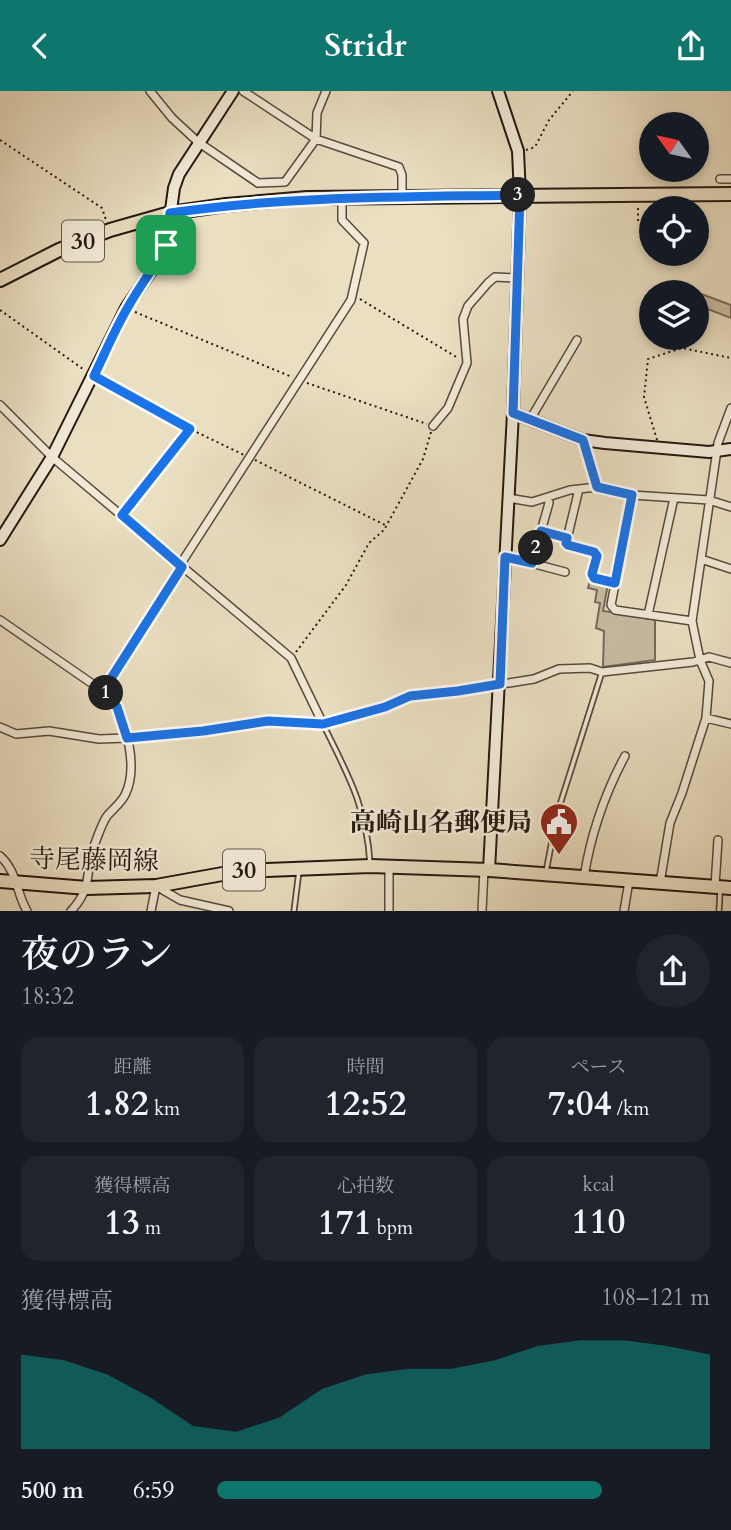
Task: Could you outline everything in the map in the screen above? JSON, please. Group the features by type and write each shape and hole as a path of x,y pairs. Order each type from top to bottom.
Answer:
{"main road":[{"path":"0,540 52,457 127,308 160,258 166,245 179,174 233,91"},
{"path":"486,870 500,684 520,195 518,151 498,91"},
{"name":"30","path":"0,280 59,250 110,230 170,213 226,205 342,198 731,194"},
{"path":"513,413 583,440 717,452 731,449"},
{"name":"寺尾藤岡線","path":"0,881 87,888 156,886 239,870 370,866 486,870 722,887"}],"street":[{"path":"150,91 172,118 198,142 258,183 285,182 316,139 317,113 326,91"},
{"path":"243,91 316,139 355,150 374,160 398,167 402,175 402,197"},
{"path":"720,179 731,179"},
{"path":"103,691 354,295 364,243 342,220 342,198"},
{"path":"433,426 447,408 467,363 463,319 468,306 495,277 517,278"},
{"path":"531,418 577,340"},
{"path":"0,405 52,457 291,658 323,724 385,707 410,696 534,679 559,669 590,668 602,672 709,657 731,663"},
{"path":"660,883 670,823 706,719 709,681 700,660 692,621 717,452 722,429 731,408"},
{"path":"583,440 597,487"},
{"path":"508,498 532,502 570,490 597,487 632,495 709,500 731,506"},
{"path":"579,489 566,543 594,552 597,556 592,574 594,578 615,583"},
{"path":"632,495 611,605 615,610 692,621"},
{"path":"532,563 549,503 548,498"},
{"path":"648,615 674,498"},
{"path":"541,531 567,538"},
{"path":"505,557 565,572"},
{"path":"701,559 731,569"},
{"path":"0,620 103,691 117,707 127,738 131,771 125,795 102,827 89,866 87,888 83,898 71,911"},
{"path":"706,719 731,724"},
{"path":"0,727 16,734 49,731 99,739 127,738"},
{"path":"584,877 591,837 615,774 625,756"},
{"path":"718,840 722,887"},
{"path":"0,856 10,865 27,911"},
{"path":"388,867 389,911"},
{"path":"481,911 486,870"},
{"path":"624,911 629,881"},
{"path":"151,911 156,886 180,899 229,911"}],"lane":[{"path":"546,874 557,814 602,672"},
{"path":"323,724 361,805 369,844 370,866"},
{"path":"294,911 300,867"},
{"path":"719,911 722,887"}],"path":[{"path":"518,151 535,147 549,120 573,91"},
{"path":"0,140 102,208 110,230"},
{"path":"638,195 638,221"},
{"path":"354,295 467,363"},
{"path":"127,308 298,380 433,426 423,459 386,526 369,544 346,585 291,658"},
{"path":"0,310 94,376 190,429 386,526"},
{"path":"657,448 644,397 648,359 682,348 731,358"},
{"path":"122,515 190,429"},
{"path":"127,738 203,731 268,721 323,724"}],"shaded area":[{"path":"709,297 731,305 731,318 709,310"},
{"path":"590,581 608,584 603,611 655,618 655,660 603,667 604,631 596,628 600,603 595,602 597,590 588,588"}],"place":[{"name":"高崎山名郵便局","path":"559,856"}],"route":[{"path":"520,195 513,413 583,440 597,487 632,495 615,583 594,578 592,574 597,556 594,552 568,545 567,538 541,531 532,563 505,557 500,684 410,696 385,707 323,724 268,721 203,731 127,738 117,707 103,691 182,567 122,515 190,429 94,376 127,308 152,272 166,245 170,213 226,205 307,198 520,195"}]}
